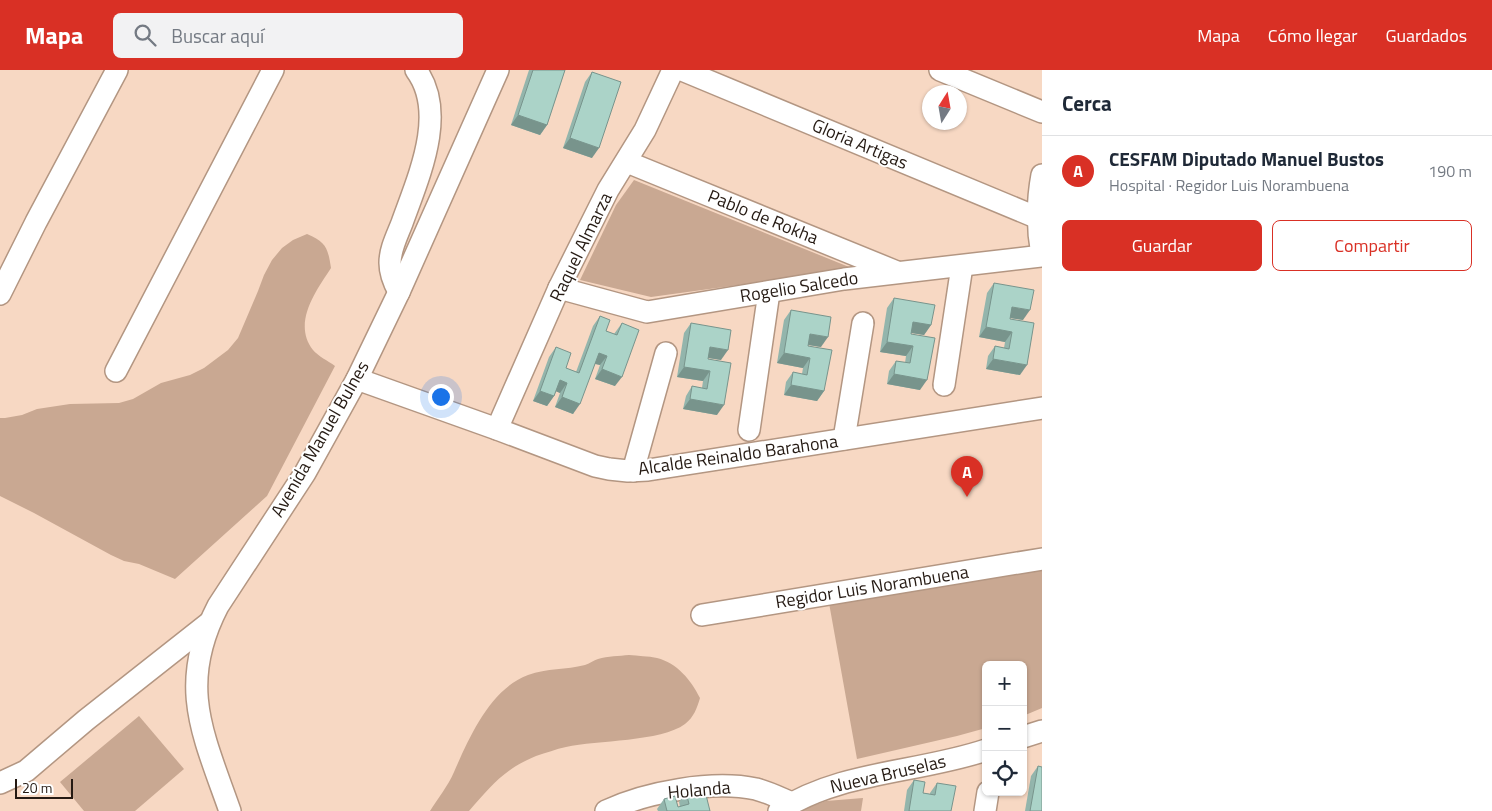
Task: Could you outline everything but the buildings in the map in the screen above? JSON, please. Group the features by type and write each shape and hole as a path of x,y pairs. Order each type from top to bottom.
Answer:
{"street":[{"path":"0,294 40,213 116,70"},
{"path":"116,371 273,70"},
{"path":"399,292 391,274 390,255 417,182 428,143 430,128 427,88 416,70"},
{"name":"Avenida Manuel Bulnes","path":"230,811 203,732 196,695 198,658 209,622 305,473 357,379 399,292 498,70"},
{"name":"Raquel Almarza","path":"497,429 559,288 608,190 645,130 673,70"},
{"name":"Gloria Artigas","path":"682,70 1038,218"},
{"path":"940,70 1042,112"},
{"name":"Pablo de Rokha","path":"627,162 900,273"},
{"path":"1042,175 1038,218 1042,255"},
{"name":"Rogelio Salcedo","path":"559,288 646,312 844,279 1042,255"},
{"path":"944,385 962,266"},
{"path":"749,430 769,292"},
{"path":"844,439 862,323"},
{"path":"633,471 666,353"},
{"name":"Alcalde Reinaldo Barahona","path":"357,379 595,466 633,471 1042,408"},
{"name":"Regidor Luis Norambuena","path":"702,614 1042,559"},
{"path":"0,783 26,771 86,720 209,622"},
{"path":"1027,736 1042,731"},
{"name":"Nueva Bruselas","path":"785,807 832,785 963,758 983,751"},
{"name":"Holanda","path":"606,811 662,792 736,786 757,789 785,807"},
{"path":"985,811 987,796"}],"shaded area":[{"path":"634,180 854,269 651,297 580,280 616,205"},
{"path":"307,234 318,240 325,247 329,255 331,268 308,308 305,329 307,340 313,350 335,366 267,496 175,579 111,555 0,496 0,418 22,415 37,409 70,404 119,403 133,399 161,383 190,375 204,368 228,350 238,338 272,260 282,248 293,240"},
{"path":"1042,568 1042,708 1027,714 1027,661 982,661 982,729 857,759 829,603"},
{"path":"629,655 654,657 664,660 677,668 688,679 700,698 693,715 685,724 661,734 566,747 536,756 515,767 491,786 469,811 430,811 449,782 482,716 503,691 515,682 535,673 578,667 606,657"},
{"path":"139,716 184,769 135,811 84,811 60,782"},
{"path":"863,798 861,811 799,811 826,801"}],"place":[{"name":"CESFAM Diputado Manuel Bustos","path":"967,497"}]}
